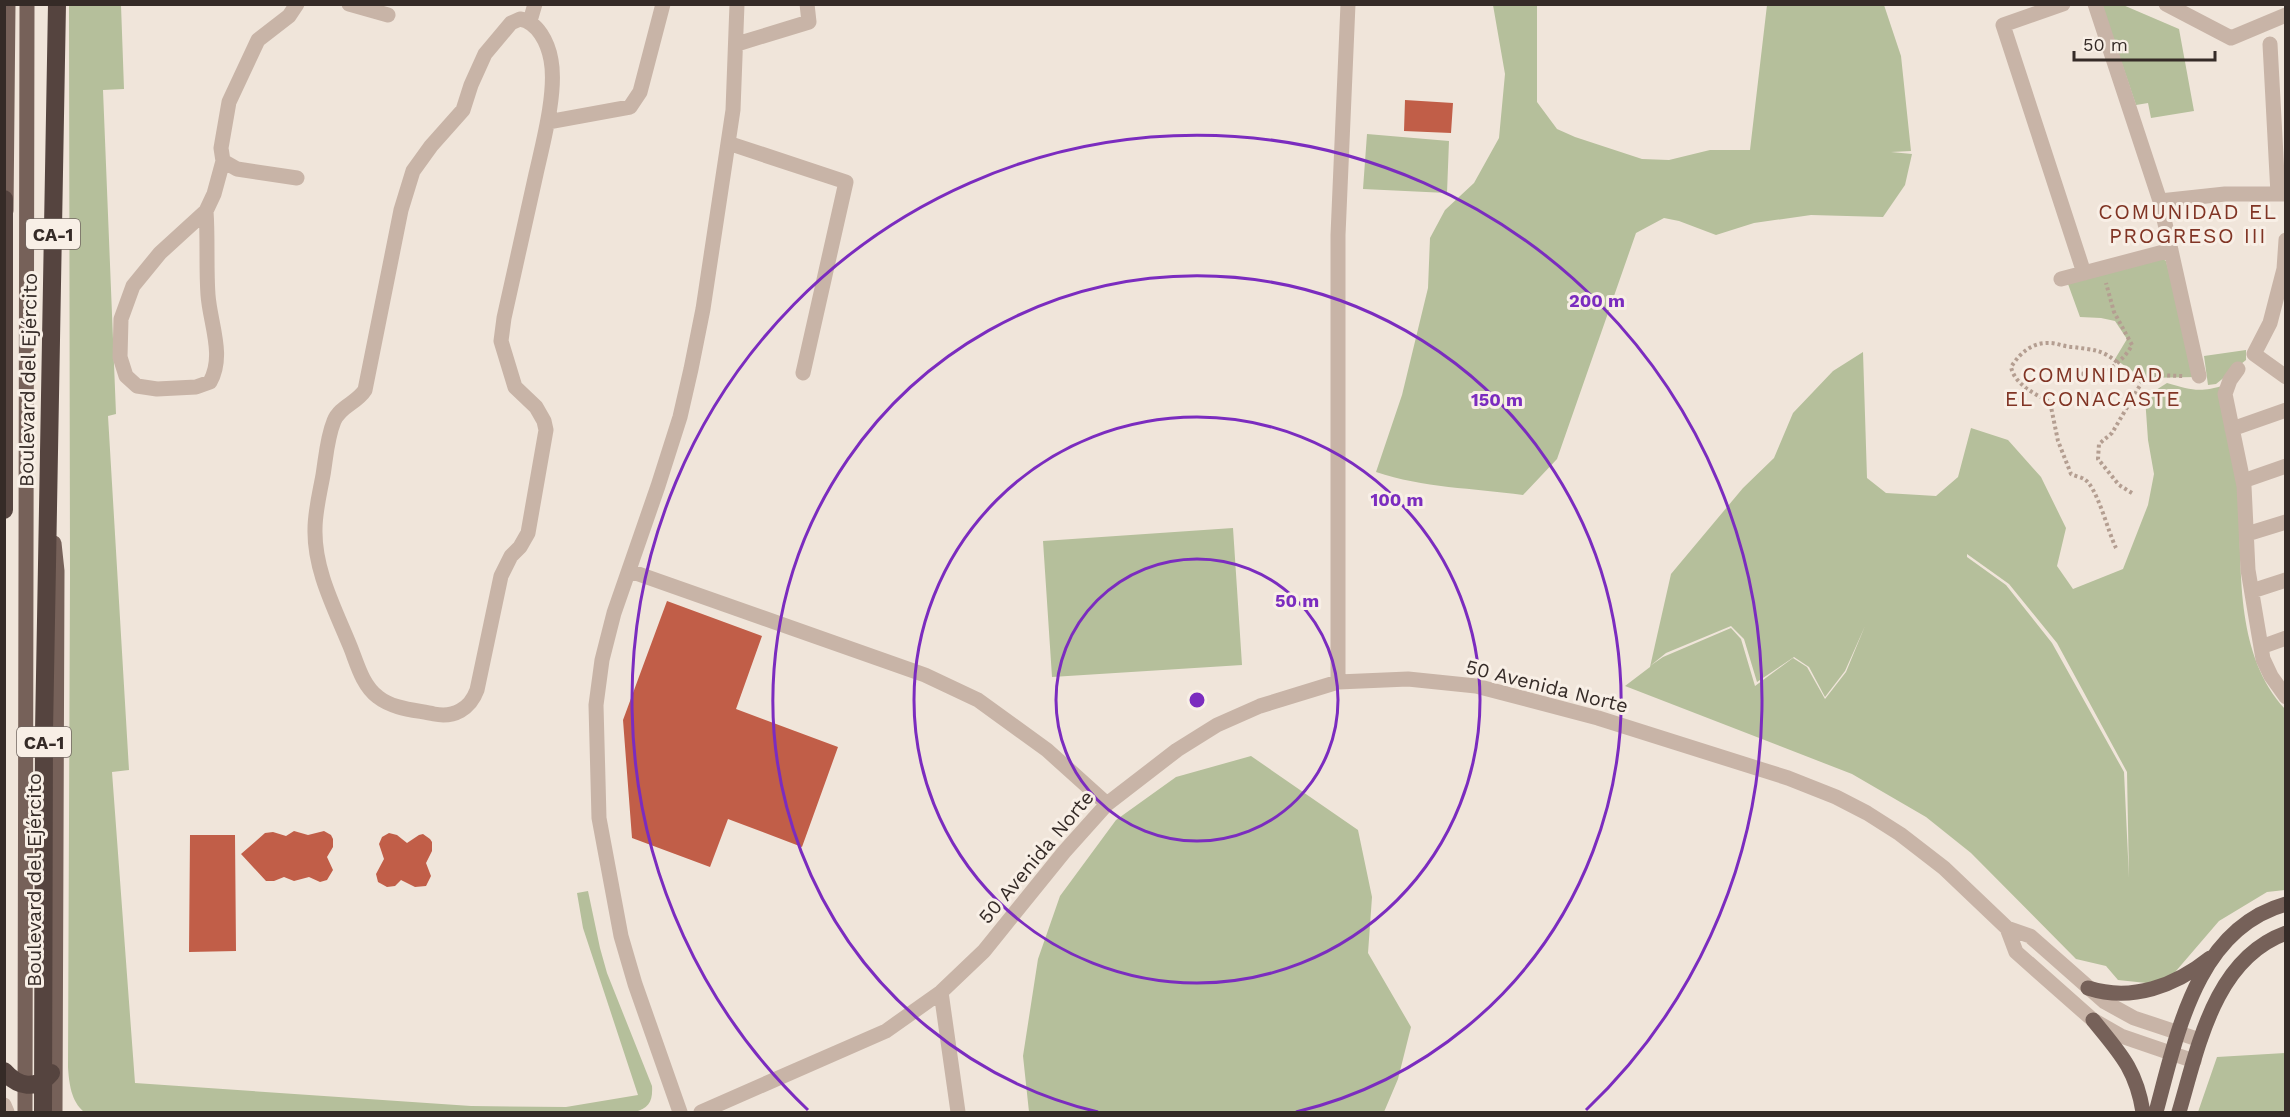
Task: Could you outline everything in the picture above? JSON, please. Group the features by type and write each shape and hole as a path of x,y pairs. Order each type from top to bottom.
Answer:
{"highway":[{"name":"Boulevard del Ejército","path":"53,1109 43,1081 44,732 57,4"},
{"name":"CA-1","path":"4,199 6,220"},
{"name":"Boulevard del Ejército","path":"4,510 6,220"},
{"path":"4,1071 17,1083 29,1086 43,1081 50,1074 55,1062"}],"main road":[{"name":"Boulevard del Ejército","path":"6,220 8,4"},
{"path":"25,1113 27,4"},
{"name":"Boulevard del Ejército","path":"49,505 57,571 53,1109"},
{"path":"2156,1113 2178,1034 2193,993 2213,956 2227,938 2245,924 2286,904"},
{"path":"2179,1113 2200,1040 2212,1009 2232,975 2264,943 2286,933"},
{"path":"2088,988 2123,993 2151,990 2181,977 2213,956"},
{"path":"2093,1020 2130,1067 2138,1087 2143,1113"}],"street":[{"path":"206,211 208,296 217,353 215,374 210,382 196,387 157,389 137,386 126,376 120,357 120,319 133,286 160,252 206,211 214,194 223,161 221,148 229,102 258,40 289,16 297,4"},
{"path":"349,4 388,15"},
{"path":"530,21 535,4"},
{"path":"548,122 630,107 640,92 663,4"},
{"path":"680,1113 635,984 621,936 599,818 596,705 614,613 680,417 703,309 733,110 737,4"},
{"path":"737,44 809,22 807,4"},
{"path":"1338,682 1338,235 1348,4"},
{"path":"2063,4 2002,25 2084,273"},
{"path":"2095,4 2160,201 2195,379"},
{"path":"2166,4 2231,38 2286,15"},
{"path":"520,19 530,21 539,30 552,61 548,122 504,318 501,341 514,387 536,407 546,430 528,533 520,547 511,556 501,576 474,699 466,708 445,716 394,706 378,698 366,685 328,592 316,553 315,528 329,436 335,418 347,405 361,398 366,390 401,210 413,171 431,146 463,110 485,54 511,23 520,19"},
{"path":"2160,201 2225,194 2282,194 2270,44"},
{"path":"728,144 846,182 803,373"},
{"path":"223,161 237,169 297,178"},
{"path":"2286,240 2284,269 2270,323 2254,354 2286,376"},
{"path":"2061,279 2171,250"},
{"path":"2238,369 2230,380 2225,394 2243,481 2248,570 2267,668 2285,696"},
{"path":"2232,429 2286,410"},
{"path":"2243,481 2286,465"},
{"path":"2247,534 2286,522"},
{"path":"630,571 925,675 978,700 1047,750 1107,804"},
{"path":"2252,591 2286,580"},
{"path":"2261,646 2286,638"},
{"name":"50 Avenida Norte","path":"701,1113 886,1031 940,992 984,951 1064,852 1107,804 1177,750 1217,725 1260,706 1338,682 1408,679 1476,686 1598,718 1788,778 1836,797 1868,813 1900,834 1944,868 2007,928 2030,936 2088,988 2118,1011 2200,1040"},
{"name":"50 Avenida Norte","path":"2007,928 2016,952 2093,1020 2121,1036 2194,1061"},
{"path":"940,992 958,1113"},
{"path":"4,1105 7,1113"}],"path":[{"path":"2081,374 2092,379 2101,376 2128,354 2132,345 2114,312 2102,268"},
{"path":"2116,548 2107,530 2094,489 2085,479 2071,474 2058,441 2050,402 2028,390 2013,376 2011,367 2019,354 2032,346 2051,342 2061,346 2104,351 2117,362"},
{"path":"2132,493 2119,485 2098,459 2099,444 2112,433 2142,382 2149,375 2169,377 2179,375 2195,379"}],"green space":[{"path":"69,5 121,5 124,89 103,90 116,414 108,416 129,770 112,772 135,1083 471,1106 566,1107 638,1095 583,928 577,893 588,891 607,973 652,1086 651,1100 643,1109 634,1112 84,1112 76,1103 70,1085 68,1067"},
{"path":"1493,5 1537,5 1537,102 1557,129 1642,159 1669,160 1710,150 1750,150 1767,5 1884,5 1901,56 1911,151 1891,152 1912,154 1905,185 1883,217 1811,215 1754,223 1716,235 1679,221 1664,218 1636,233 1557,459 1523,495 1430,484 1376,472 1402,395 1428,288 1430,238 1445,210 1474,183 1499,138 1505,74"},
{"path":"2102,5 2123,5 2179,29 2194,111 2151,118 2148,103 2136,105"},
{"path":"1367,134 1449,141 1447,193 1363,189"},
{"path":"2163,259 2166,261 2197,377 2142,378 2115,359 2127,339 2115,321 2080,317 2068,284"},
{"path":"2246,350 2246,360 2216,384 2208,385 2204,356"},
{"path":"1863,352 1867,478 1886,493 1936,496 1958,477 1971,428 2008,440 2041,477 2066,528 2057,566 2073,589 2123,569 2148,505 2154,474 2148,440 2145,397 2167,383 2196,390 2225,385 2237,473 2243,603 2248,632 2256,660 2268,685 2285,709 2285,890 2267,892 2219,921 2170,978 2156,984 2118,980 2106,966 2076,959 1971,853 1926,817 1852,774 1625,686 1650,667 1650,666 1671,574 1743,488 1774,458 1793,413 1833,371","holes":["1967,554 2009,584 2057,643 2127,772 2129,878 2124,772 2052,643 2006,585 1967,557","1731,626 1744,639 1757,682 1794,657 1809,667 1825,697 1845,671 1865,626 1846,672 1825,699 1807,667 1793,658 1755,686 1741,639 1731,628 1663,657 1650,666 1666,653"]},
{"path":"1233,528 1242,665 1052,677 1043,541"},
{"path":"1251,756 1358,830 1372,897 1368,953 1411,1027 1398,1079 1384,1112 1029,1112 1023,1056 1038,959 1060,896 1116,820 1176,777"},
{"path":"2285,1053 2285,1112 2198,1112 2217,1057"}],"building":[{"path":"1405,100 1453,103 1451,133 1404,131"},
{"path":"667,601 762,636 736,709 838,747 802,847 728,819 710,867 632,838 623,720"},
{"path":"294,831 308,835 324,831 331,835 333,847 327,857 333,870 327,880 320,882 309,877 294,881 284,877 266,881 241,854 265,833 273,832 286,836"},
{"path":"389,833 397,835 407,843 423,834 430,839 432,851 426,863 431,876 426,886 415,887 401,880 395,886 387,887 378,882 376,874 384,859 379,844 382,837"},
{"path":"190,835 235,835 236,951 189,952"}],"district":[{"name":"COMUNIDAD EL PROGRESO III","path":"2188,223"},
{"name":"COMUNIDAD EL CONACASTE","path":"2093,386"}]}
